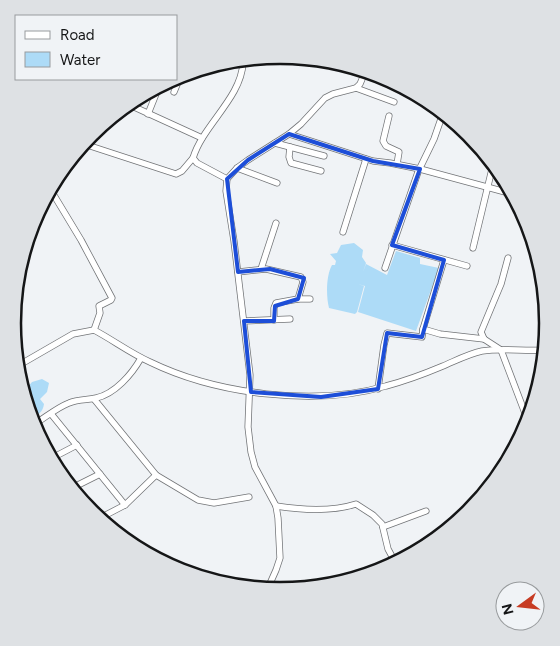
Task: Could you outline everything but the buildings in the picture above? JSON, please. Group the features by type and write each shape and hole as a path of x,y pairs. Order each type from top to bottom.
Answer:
{"street":[{"path":"91,146 176,174 182,171 193,158 202,138 232,93 239,79 242,67"},
{"path":"271,581 280,558 276,506 255,467 251,452 248,405 251,392 238,272 226,191 227,179 237,168 289,134 325,98 356,88 363,78"},
{"path":"174,92 176,86"},
{"path":"356,88 394,102"},
{"path":"148,114 155,97"},
{"path":"136,108 202,138"},
{"path":"389,116 383,141 386,146 398,152 397,164"},
{"path":"385,268 420,169 440,120"},
{"path":"289,134 366,159 420,169 503,192"},
{"path":"275,143 324,156"},
{"path":"290,147 288,157 291,163 321,171"},
{"path":"193,158 197,163 227,179"},
{"path":"343,232 366,159"},
{"path":"237,168 277,183"},
{"path":"474,248 491,173"},
{"path":"55,196 81,240 112,298 99,306 100,314 94,330"},
{"path":"261,269 276,223"},
{"path":"392,245 467,266"},
{"path":"484,339 481,332 501,284 508,258"},
{"path":"378,388 387,333 422,337 444,260"},
{"path":"238,272 270,269 301,277 303,282 298,299"},
{"path":"274,320 276,303 310,299"},
{"path":"244,321 290,319"},
{"path":"424,329 440,334 484,339 500,350 524,410"},
{"path":"24,362 73,334 94,330 151,363 194,378 251,392 321,397 350,394 378,388 415,377 474,354 500,350 537,350"},
{"path":"41,421 68,403 94,399 105,395 135,368 141,358"},
{"path":"94,399 156,475 198,500 214,502 249,497"},
{"path":"52,415 124,505"},
{"path":"58,455 77,445"},
{"path":"78,485 100,474"},
{"path":"106,515 124,505 156,475"},
{"path":"276,506 296,510 345,508 356,504 372,515 383,527 388,549 392,556"},
{"path":"383,527 426,511"}],"highlighted area":[{"path":"289,134 373,161 420,169 392,245 444,260 422,337 387,333 378,389 321,397 251,392 244,321 274,321 275,306 298,299 304,278 270,269 238,272 227,179 248,160"}],"water":[{"path":"354,243 363,250 362,257 366,263 363,272 366,264 387,275 396,251 420,258 420,264 439,268 416,331 358,312 365,286 358,284 364,286 355,314 329,308 327,298 328,280 332,265 335,265 336,261 330,254 337,253 341,245"},
{"path":"42,379 49,383 47,392 40,399 44,404 43,409 38,414 29,386 32,382"}]}
